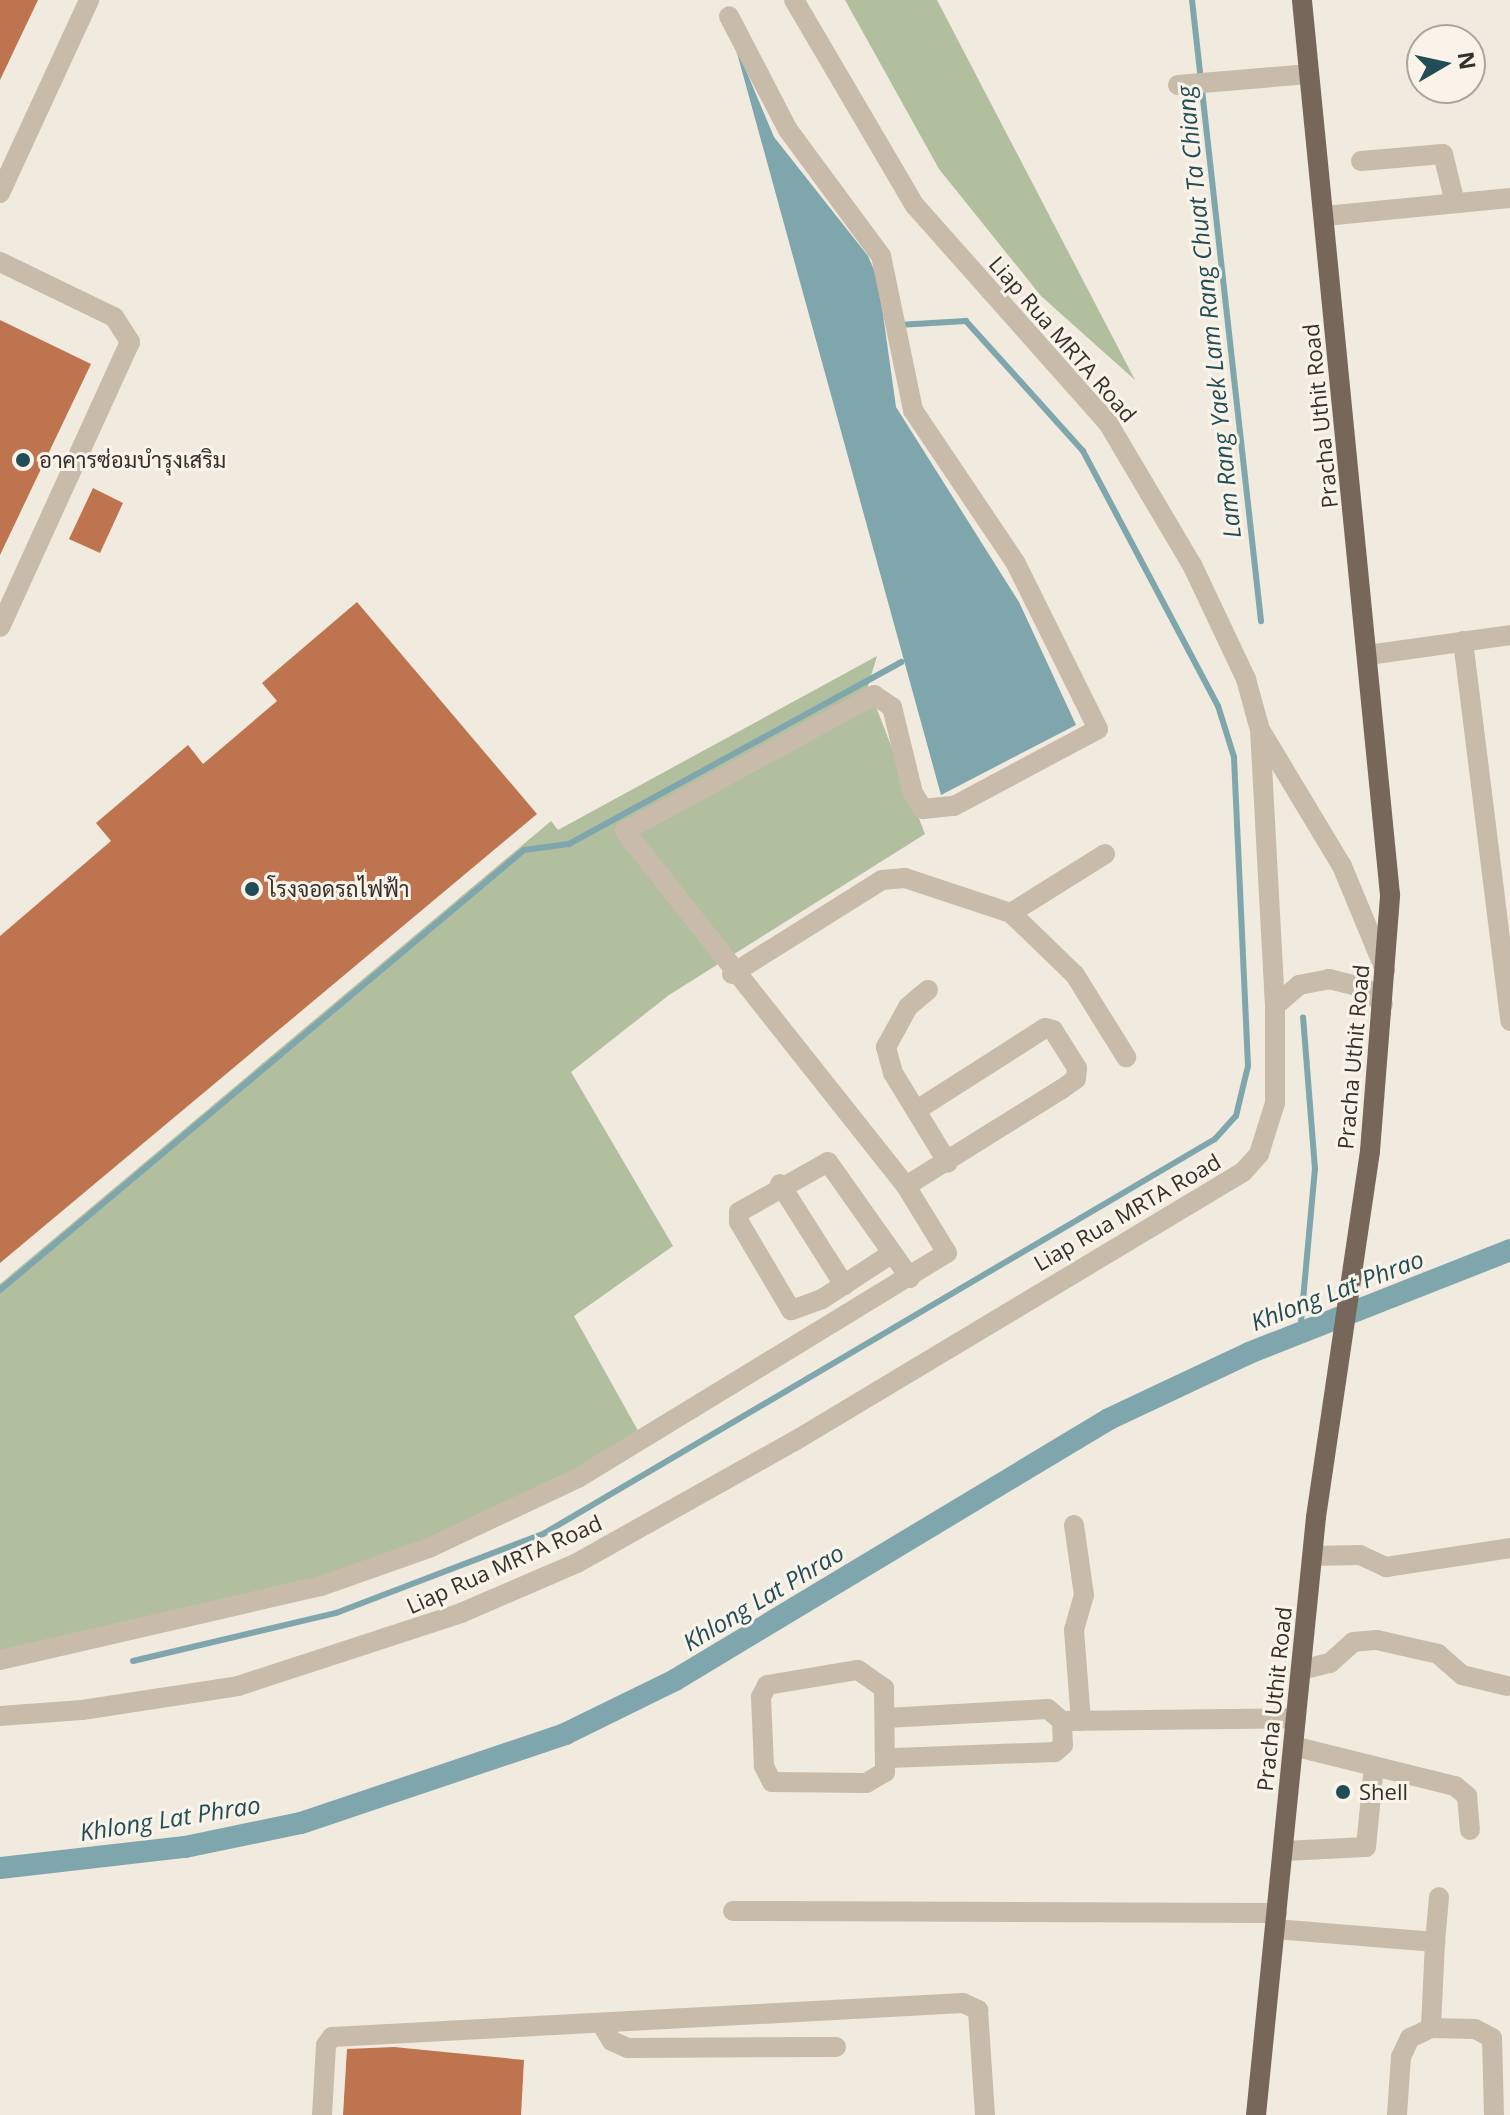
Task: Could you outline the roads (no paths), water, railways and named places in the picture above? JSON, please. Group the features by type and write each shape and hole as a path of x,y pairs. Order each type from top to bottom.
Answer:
{"main road":[{"name":"Pracha Uthit Road","path":"1256,2115 1321,1479 1370,1151 1390,895 1302,0"}],"street":[{"path":"0,193 89,0"},
{"name":"Liap Rua MRTA Road","path":"0,1716 82,1710 238,1686 461,1613 577,1563 793,1442 1243,1172 1259,1154 1275,1103 1275,1006 1260,730 1246,679 1192,565 1108,423 915,206 794,0"},
{"path":"0,1660 321,1586 429,1548 578,1478 947,1253 906,1186 732,974 625,831 874,695 892,707 913,793 923,809 954,806 1098,729 1015,562 913,410 881,256 788,130 729,16"},
{"path":"1193,84 1309,74"},
{"path":"1361,161 1443,154 1449,159 1455,203"},
{"path":"1325,216 1510,198"},
{"path":"0,262 114,317 130,342 0,627"},
{"path":"1368,655 1510,635"},
{"path":"1463,641 1505,940 1510,1016"},
{"path":"1260,730 1342,866 1385,970"},
{"path":"1011,913 1105,854"},
{"path":"732,974 882,880 905,878 1011,913 1075,975 1126,1057"},
{"path":"1275,1006 1299,985 1329,979 1365,988 1383,1004"},
{"path":"928,990 908,1007 886,1047 893,1073 948,1163"},
{"path":"906,1186 948,1163 1076,1079 1071,1052 1053,1030 1035,1031 917,1110"},
{"path":"891,1254 798,1310 781,1298 738,1216 747,1203 828,1162 910,1278"},
{"path":"780,1184 844,1285"},
{"path":"888,1758 1055,1752 1062,1747 1072,1721 1074,1630 1084,1595 1074,1525"},
{"path":"1312,1556 1360,1555 1386,1567 1510,1548"},
{"path":"1301,1670 1317,1670 1353,1642 1377,1640 1438,1654 1462,1675 1507,1686"},
{"path":"858,1670 884,1688 888,1758 874,1782 776,1785 764,1766 761,1697 778,1679 858,1670"},
{"path":"886,1718 1048,1709 1072,1721 1296,1718"},
{"path":"1293,1746 1462,1790 1470,1830"},
{"path":"1284,1851 1366,1847 1374,1766"},
{"path":"1431,2028 1439,1897"},
{"path":"733,1911 1276,1921 1435,1942"},
{"path":"322,2115 326,2045 332,2037 973,2004 985,2115"},
{"path":"601,2023 612,2041 628,2048 836,2047"},
{"path":"1397,2115 1401,2057 1410,2038 1431,2028 1475,2029 1492,2038 1494,2115"}],"water":[{"path":"734,42 774,137 868,256 878,279 896,407 1019,602 1076,725 941,795"}],"waterway":[{"name":"Lam Rang Yaek Lam Rang Chuat Ta Chiang","path":"1192,0 1261,621"},
{"path":"133,1661 336,1613 543,1534 1215,1139 1236,1116 1248,1066 1234,757 1218,706 1083,451 966,321 898,325"},
{"path":"0,1290 524,850 569,844 902,662"},
{"name":"Lam Rang Yaek Lam Rang Chuat Ta Chiang","path":"1300,1333 1315,1169 1303,1017"},
{"name":"Khlong Lat Phrao","path":"0,1868 185,1847 301,1823 565,1734 675,1680 1109,1419 1249,1353 1510,1250"}],"place":[{"name":"อาคารซ่อมบำรุงเสริม","path":"23,460"},
{"name":"โรงจอดรถไฟฟ้า","path":"252,889"},
{"name":"Shell","path":"1343,1792"}]}
